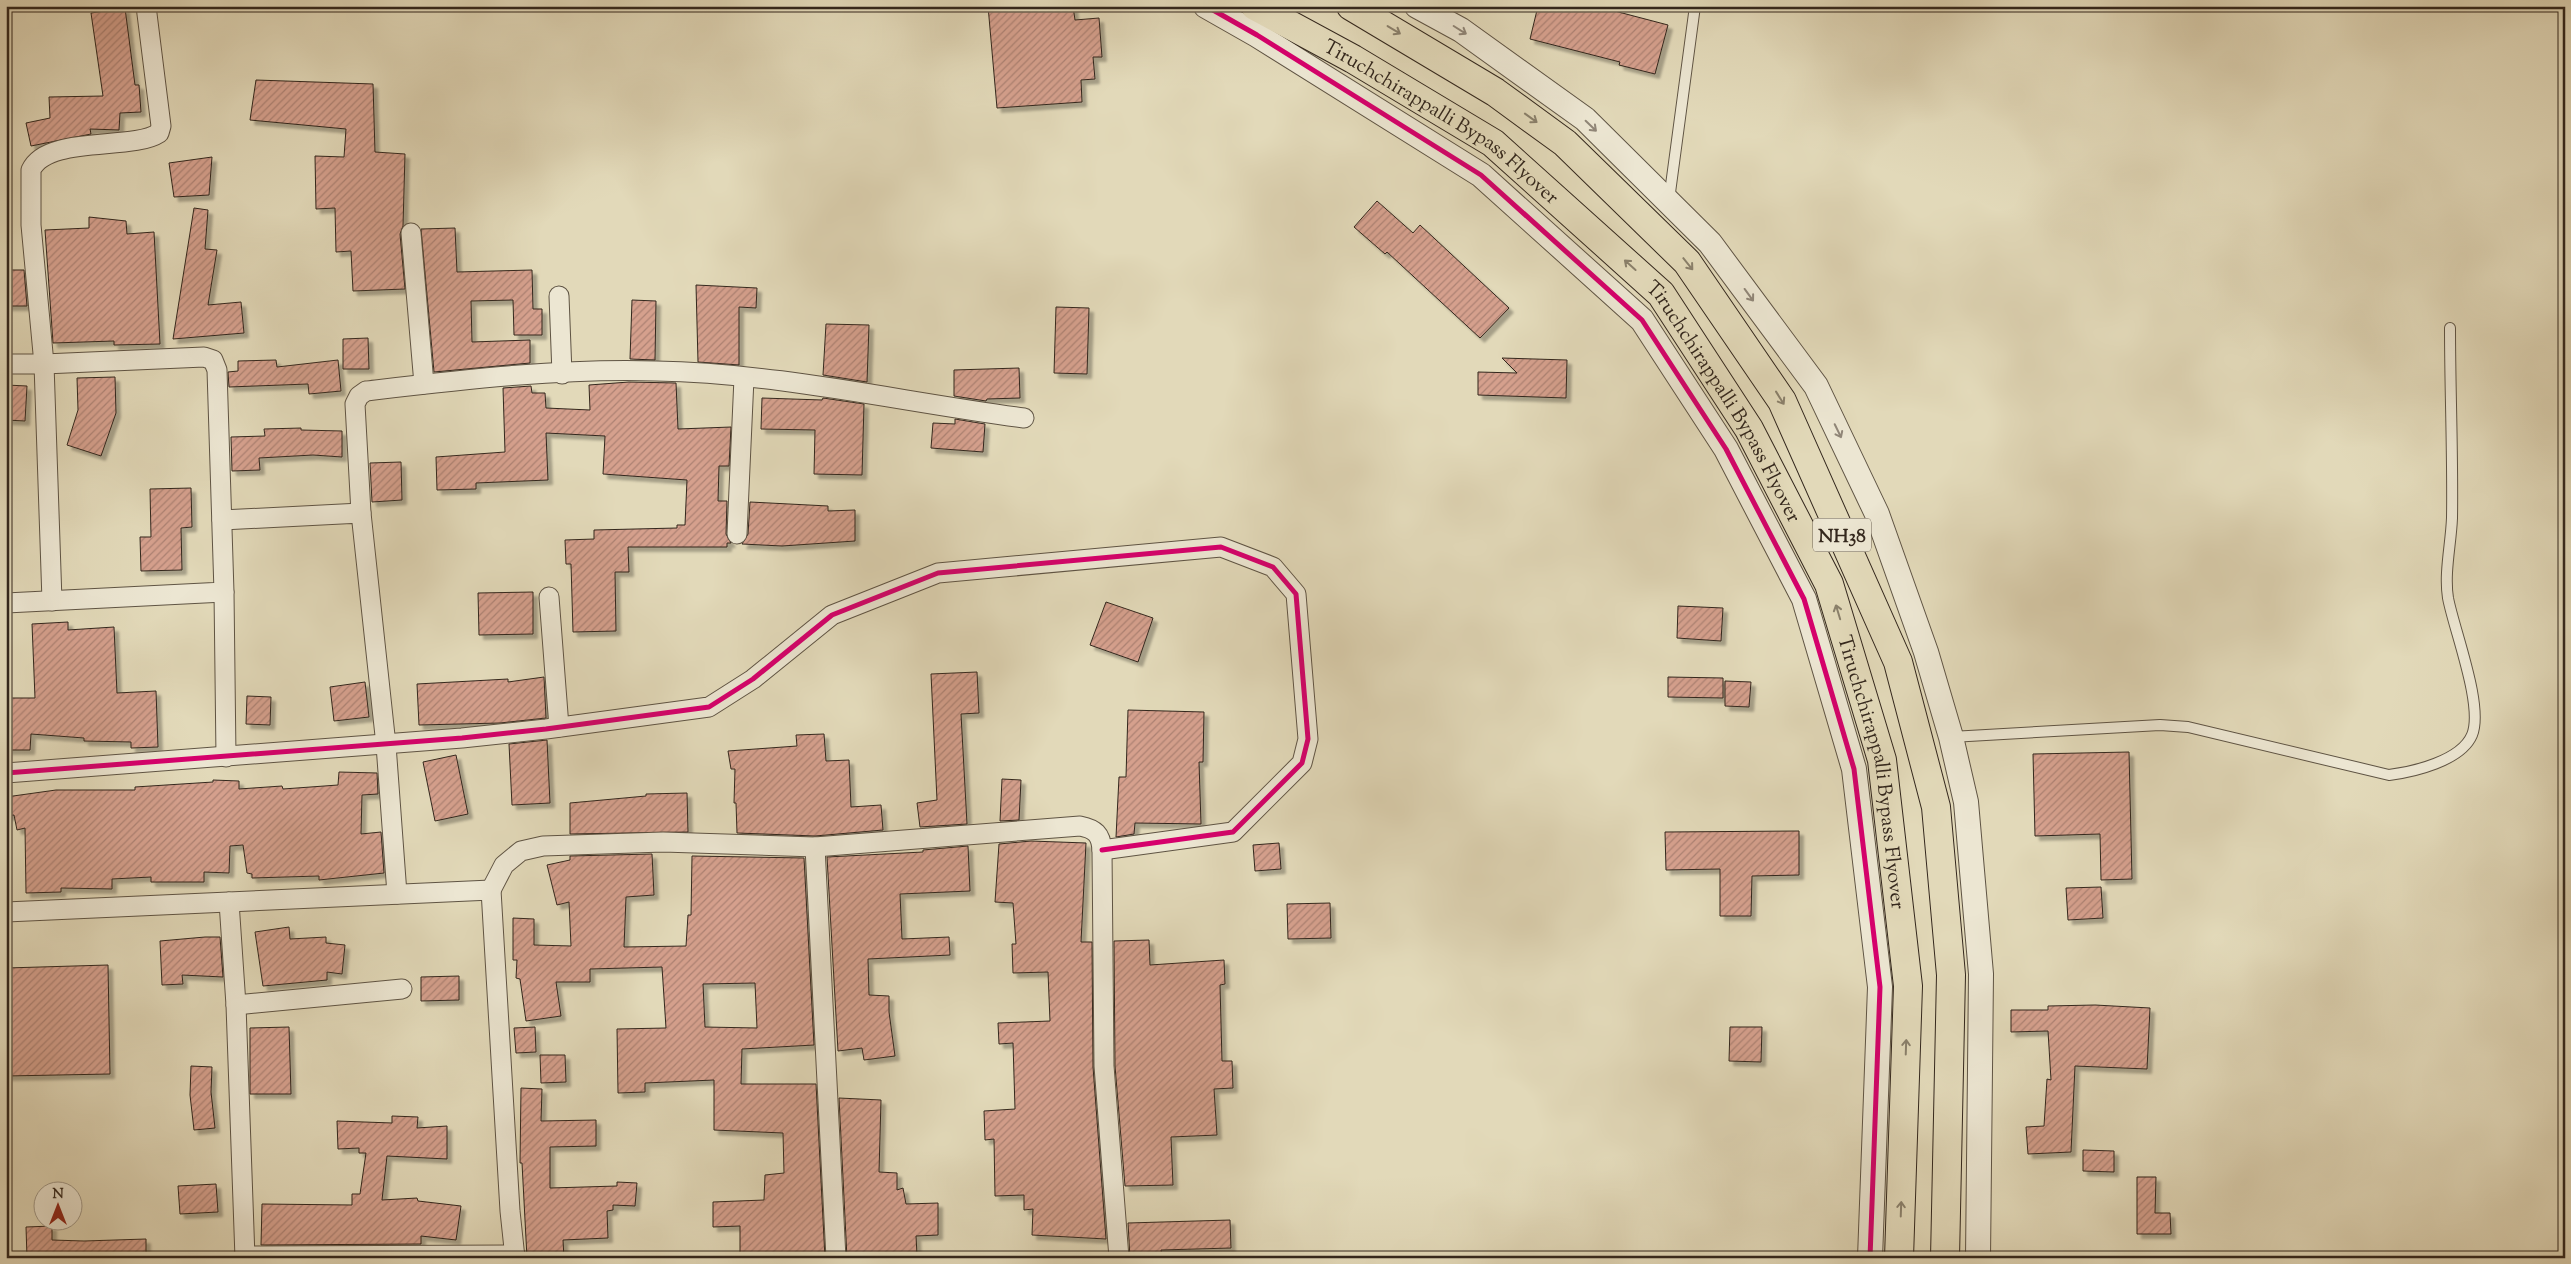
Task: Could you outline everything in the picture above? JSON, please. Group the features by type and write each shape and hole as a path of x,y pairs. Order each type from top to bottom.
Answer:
{"highway":[{"name":"Tiruchchirappalli Bypass Flyover","path":"1255,6 1353,59 1494,143 1661,294 1749,429 1829,584 1882,760 1908,986 1899,1258"},
{"name":"Tiruchchirappalli Bypass Flyover","path":"1351,6 1495,92 1565,143 1687,262 1782,401 1898,662 1936,807 1951,975 1945,1258"}],"street":[{"path":"52,601 44,364 31,225 31,170 40,159 72,146 147,139 159,133 161,126 146,6"},
{"path":"1206,6 1257,35 1481,175 1642,320 1726,449 1804,599 1854,768 1880,988 1870,1258"},
{"path":"1418,6 1461,30 1585,120 1710,243 1816,386 1878,514 1926,652 1951,737 1966,802 1981,974 1978,1258"},
{"path":"411,233 424,384"},
{"path":"559,296 562,374"},
{"path":"6,364 204,357 213,360 216,370 222,520 226,757"},
{"path":"397,894 386,745 361,513 356,399 366,391 424,384 562,374 656,371 744,378 1024,418"},
{"path":"737,534 744,378"},
{"path":"222,520 361,513"},
{"path":"6,773 386,745 559,727 709,706 753,679 832,616 938,573 1221,547 1273,567 1296,594 1308,739 1302,763 1233,832 1102,850"},
{"path":"6,604 224,592"},
{"path":"549,597 559,727"},
{"path":"229,902 236,1005 245,1257 515,1256 510,1211 491,890 504,865 521,851 543,846 663,842 815,847 1080,826 1092,828 1099,834 1102,850 1104,1066 1119,1258"},
{"path":"815,847 836,1258"},
{"path":"6,912 491,890"},
{"path":"236,1005 402,989"}],"lane":[{"path":"1668,201 1695,6"},
{"path":"1951,737 2113,727 2188,727 2389,775 2421,769 2450,757 2466,745 2474,725 2470,683 2447,590 2452,519 2450,328"}],"building":[{"path":"988,6 1073,6 1075,20 1099,18 1102,57 1093,57 1095,79 1081,80 1082,102 997,108"},
{"path":"1538,6 1608,6 1607,9 1668,25 1655,74 1619,65 1620,62 1530,39"},
{"path":"125,8 135,85 139,85 141,112 120,113 119,130 90,129 91,134 31,146 26,123 50,118 49,97 103,96 91,13"},
{"path":"256,80 373,84 375,152 405,154 403,226 400,234 405,289 353,291 351,251 336,252 335,208 316,209 315,156 344,157 346,129 250,120"},
{"path":"212,157 209,195 174,197 169,163"},
{"path":"1377,201 1413,233 1420,225 1509,308 1480,338 1387,252 1385,254 1354,227"},
{"path":"194,208 208,210 205,249 217,250 208,305 241,302 244,333 173,339"},
{"path":"89,217 126,221 127,234 154,232 160,344 114,345 114,341 53,343 45,230 89,228"},
{"path":"455,228 457,272 532,270 533,309 542,309 542,335 514,335 513,300 471,301 472,342 530,340 530,363 434,372 421,229"},
{"path":"6,270 24,270 27,306 6,306"},
{"path":"696,285 757,288 756,308 739,307 739,365 698,362"},
{"path":"632,300 656,301 655,360 630,359"},
{"path":"1056,307 1089,308 1087,374 1054,373"},
{"path":"826,324 869,325 867,382 823,375"},
{"path":"368,338 369,369 343,369 343,339"},
{"path":"1502,358 1567,360 1566,398 1478,395 1478,372 1517,373"},
{"path":"276,360 277,367 338,360 341,391 309,394 308,384 229,387 228,372 238,371 238,361"},
{"path":"1019,368 1020,398 987,399 986,401 954,396 954,370"},
{"path":"115,377 116,413 101,456 67,445 78,410 77,378"},
{"path":"629,382 676,383 678,429 731,427 729,466 719,466 718,501 727,501 726,534 731,543 727,543 727,547 628,547 629,572 615,572 616,631 573,632 571,564 566,564 565,540 594,539 594,530 677,528 677,525 685,525 687,480 603,474 605,436 546,433 548,480 476,483 476,489 437,490 436,457 505,452 503,388 531,386 532,393 545,393 546,408 590,410 589,385"},
{"path":"6,385 27,386 25,421 6,420"},
{"path":"762,398 822,400 823,398 864,404 862,475 814,474 815,430 761,429"},
{"path":"955,419 985,424 983,452 931,448 933,423 955,424"},
{"path":"301,428 301,430 342,431 342,457 313,455 259,458 260,470 232,471 231,437 265,436 264,429"},
{"path":"401,462 402,500 372,502 370,463"},
{"path":"191,488 192,527 181,528 182,570 141,571 140,537 151,537 150,489"},
{"path":"750,502 828,506 828,511 855,510 855,541 782,546 742,544 748,534"},
{"path":"533,592 533,634 479,635 478,593"},
{"path":"1106,602 1153,618 1138,662 1090,645"},
{"path":"1678,606 1723,608 1721,641 1677,638"},
{"path":"68,622 68,630 114,627 117,693 156,691 158,747 131,748 131,742 84,741 84,738 31,734 30,750 6,750 6,698 35,698 32,624"},
{"path":"977,672 979,713 961,714 967,824 920,827 917,803 937,800 931,674"},
{"path":"544,677 546,718 500,723 419,725 417,684 508,679 508,682"},
{"path":"1668,677 1723,678 1723,698 1668,697"},
{"path":"1725,681 1751,682 1749,707 1725,706"},
{"path":"365,682 369,717 334,721 330,687"},
{"path":"247,696 271,697 270,725 246,724"},
{"path":"1128,710 1204,712 1203,762 1199,762 1201,824 1135,823 1134,834 1116,837 1119,777 1126,777"},
{"path":"824,734 826,761 849,760 851,807 881,805 883,830 815,836 737,833 736,803 734,803 735,769 731,769 728,751 797,746 796,735"},
{"path":"547,740 550,803 512,805 509,744"},
{"path":"2129,752 2132,879 2101,880 2100,834 2035,836 2033,754"},
{"path":"456,755 468,814 435,821 423,762"},
{"path":"339,772 377,773 378,794 362,795 361,834 381,832 384,873 319,880 319,876 252,878 252,874 247,873 243,845 230,846 229,873 204,872 204,882 151,882 151,877 112,879 112,889 61,888 61,892 26,893 25,828 17,830 14,815 6,816 6,797 56,790 135,790 135,787 213,782 213,780 239,781 239,789 282,786 283,789 338,785"},
{"path":"1002,779 1021,780 1019,820 1000,821"},
{"path":"687,793 688,832 570,834 570,803 646,796 646,794"},
{"path":"1799,831 1799,875 1752,876 1751,916 1720,916 1720,869 1666,870 1665,832"},
{"path":"1031,841 1086,843 1081,942 1092,942 1093,1067 1106,1239 1032,1235 1033,1209 1024,1210 1024,1195 995,1196 994,1139 985,1140 984,1111 1015,1109 1013,1043 999,1044 998,1023 1050,1021 1048,972 1013,973 1012,944 1016,944 1013,903 995,902 999,844"},
{"path":"1279,843 1281,869 1255,871 1253,845"},
{"path":"968,846 970,891 900,894 902,939 949,937 950,955 868,959 869,995 889,996 889,1012 895,1056 864,1060 862,1048 838,1051 827,857 923,852 923,850"},
{"path":"652,854 654,895 626,897 624,947 686,946 688,915 691,915 692,856 804,858 814,1045 742,1049 741,1084 816,1084 825,1258 740,1256 740,1226 713,1227 713,1202 764,1200 765,1175 784,1173 783,1133 714,1130 714,1080 645,1083 645,1092 618,1093 617,1029 666,1028 662,967 590,969 590,982 556,982 561,1016 526,1021 520,979 516,978 517,960 513,960 513,918 534,919 534,945 571,946 569,902 557,905 547,865 570,860 570,856","holes":["755,983 757,1028 705,1027 703,984"]},
{"path":"2101,887 2103,918 2068,920 2066,888"},
{"path":"1330,903 1331,938 1288,939 1287,904"},
{"path":"289,927 290,939 326,937 326,943 345,945 342,974 327,972 327,980 263,986 255,932"},
{"path":"220,937 223,977 182,975 183,984 162,985 160,941"},
{"path":"1149,940 1150,965 1224,960 1225,984 1220,985 1222,1061 1232,1061 1233,1088 1214,1089 1217,1135 1171,1137 1173,1185 1125,1186 1115,1066 1114,941"},
{"path":"108,965 110,1074 6,1076 6,968"},
{"path":"459,976 459,1000 421,1001 421,977"},
{"path":"2095,1005 2150,1008 2147,1069 2075,1066 2071,1152 2028,1154 2026,1127 2044,1126 2047,1079 2051,1080 2048,1031 2011,1032 2011,1010 2048,1010 2048,1006"},
{"path":"289,1027 291,1094 250,1094 250,1028"},
{"path":"535,1027 536,1052 516,1053 514,1028"},
{"path":"1730,1027 1762,1027 1761,1062 1729,1061"},
{"path":"540,1055 565,1055 566,1082 541,1083"},
{"path":"191,1066 212,1067 211,1092 215,1128 194,1130 190,1095"},
{"path":"521,1088 542,1089 541,1121 596,1120 596,1146 550,1147 550,1188 617,1186 617,1182 637,1183 635,1206 613,1205 613,1210 607,1211 608,1238 563,1240 564,1258 527,1258 522,1163 520,1163"},
{"path":"839,1098 881,1100 879,1172 897,1173 897,1190 903,1188 906,1204 938,1203 938,1235 916,1236 917,1255 890,1256 890,1258 847,1258"},
{"path":"392,1116 418,1117 417,1128 447,1126 447,1159 387,1156 382,1200 417,1198 418,1201 461,1206 456,1240 421,1236 421,1244 261,1245 262,1204 352,1205 352,1194 360,1194 366,1153 359,1153 359,1148 338,1149 337,1121 392,1123"},
{"path":"2083,1150 2114,1151 2114,1172 2083,1171"},
{"path":"2137,1177 2156,1177 2155,1213 2170,1213 2171,1234 2137,1234"},
{"path":"216,1184 218,1212 180,1214 178,1186"},
{"path":"1230,1220 1231,1248 1161,1250 1162,1258 1130,1258 1128,1223"},
{"path":"26,1227 32,1227 32,1232 52,1232 52,1240 146,1239 146,1258 27,1258"}],"cycle path":[{"path":"1206,6 1257,35 1481,175 1642,320 1726,449 1804,599 1854,769 1880,987 1870,1258"},
{"path":"6,773 462,738 546,729 709,707 753,679 832,615 938,573 1221,547 1273,567 1296,594 1308,739 1302,763 1233,832 1102,850"}]}
